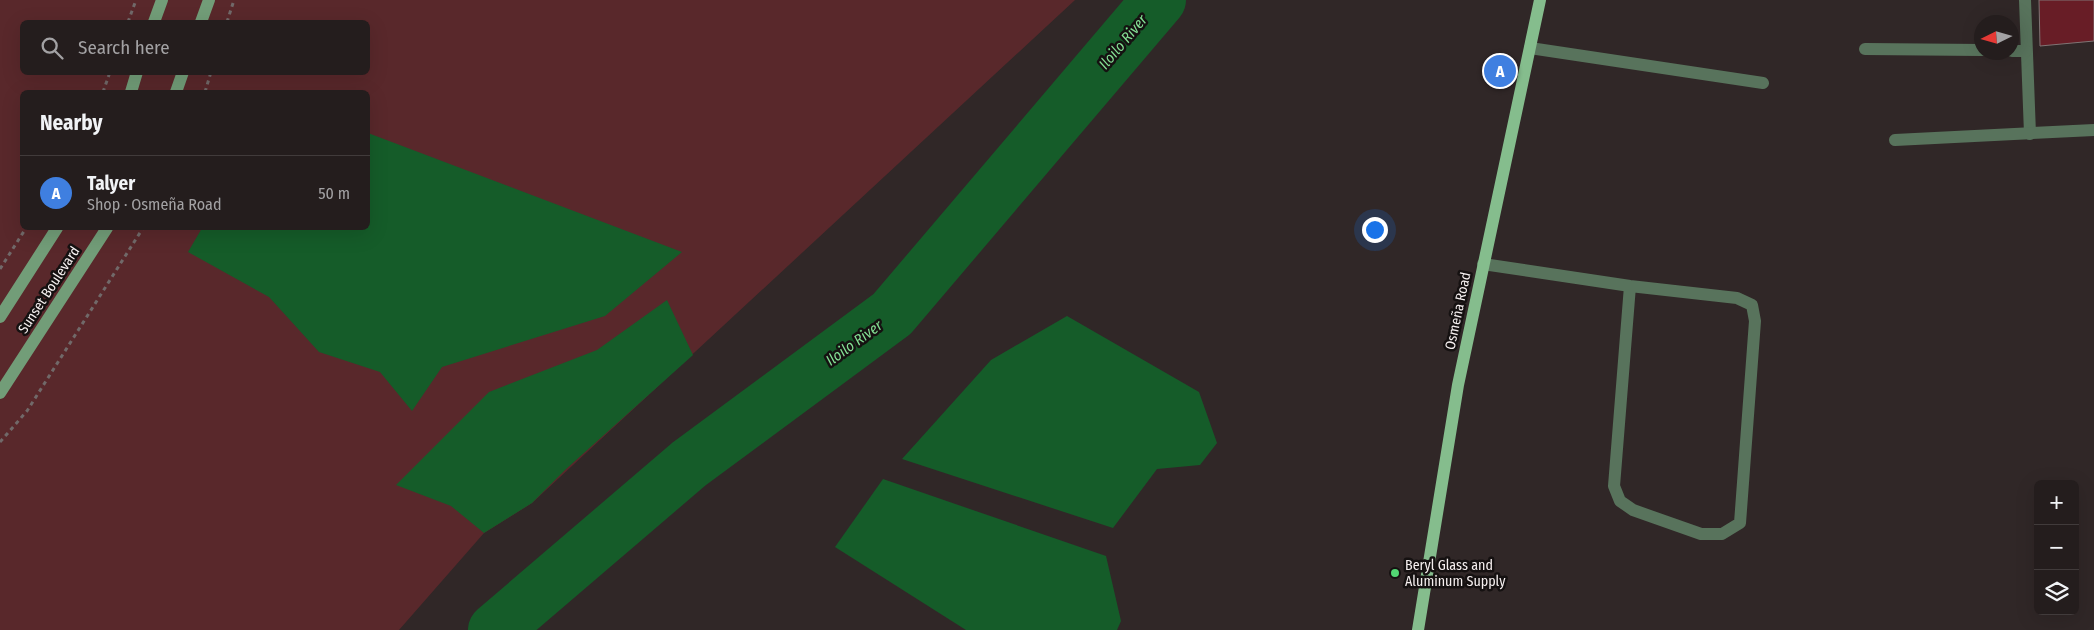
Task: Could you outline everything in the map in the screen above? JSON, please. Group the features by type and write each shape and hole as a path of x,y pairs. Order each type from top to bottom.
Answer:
{"main road":[{"path":"155,20 162,0"},
{"path":"202,20 209,0"},
{"name":"Osmeña Road","path":"1418,630 1458,385 1540,0"},
{"path":"131,90 136,75"},
{"path":"177,90 182,75"},
{"name":"Sunset Boulevard","path":"0,317 56,230"},
{"name":"Sunset Boulevard","path":"0,393 106,230"}],"street":[{"path":"2025,0 2030,134"},
{"path":"1530,48 1764,84"},
{"path":"1866,49 1974,50"},
{"path":"2019,50 2026,51"},
{"path":"1895,140 2094,130"},
{"path":"1483,264 1630,286 1737,298 1752,304 1756,321 1740,523 1722,534 1701,534 1633,510 1620,501 1614,486 1630,286"}],"path":[{"path":"129,20 136,0"},
{"path":"228,20 234,0"},
{"path":"104,90 109,75"},
{"path":"206,90 210,75"},
{"path":"0,269 25,230"},
{"path":"0,442 27,411 142,230"}],"shaded area":[{"path":"0,0 1075,0 532,503 484,533 399,630 0,630"},
{"path":"370,134 682,252 605,316 442,367 412,411 380,372 319,352 269,297 188,252 201,230 370,230"},
{"path":"667,300 693,355 565,470 532,503 484,533 451,506 396,485 489,392 597,350"},
{"path":"1067,316 1199,392 1217,443 1200,465 1157,469 1113,528 902,459 991,360"},
{"path":"883,479 1106,556 1121,621 1117,630 966,630 835,547"}],"building":[{"path":"2039,0 2094,0 2094,41 2040,46"}],"waterway":[{"name":"Iloilo River","path":"495,630 689,464 892,314 1159,0"}],"place":[{"name":"Talyer","path":"1500,71"},
{"name":"Beryl Glass and Aluminum Supply","path":"1395,573"}]}
